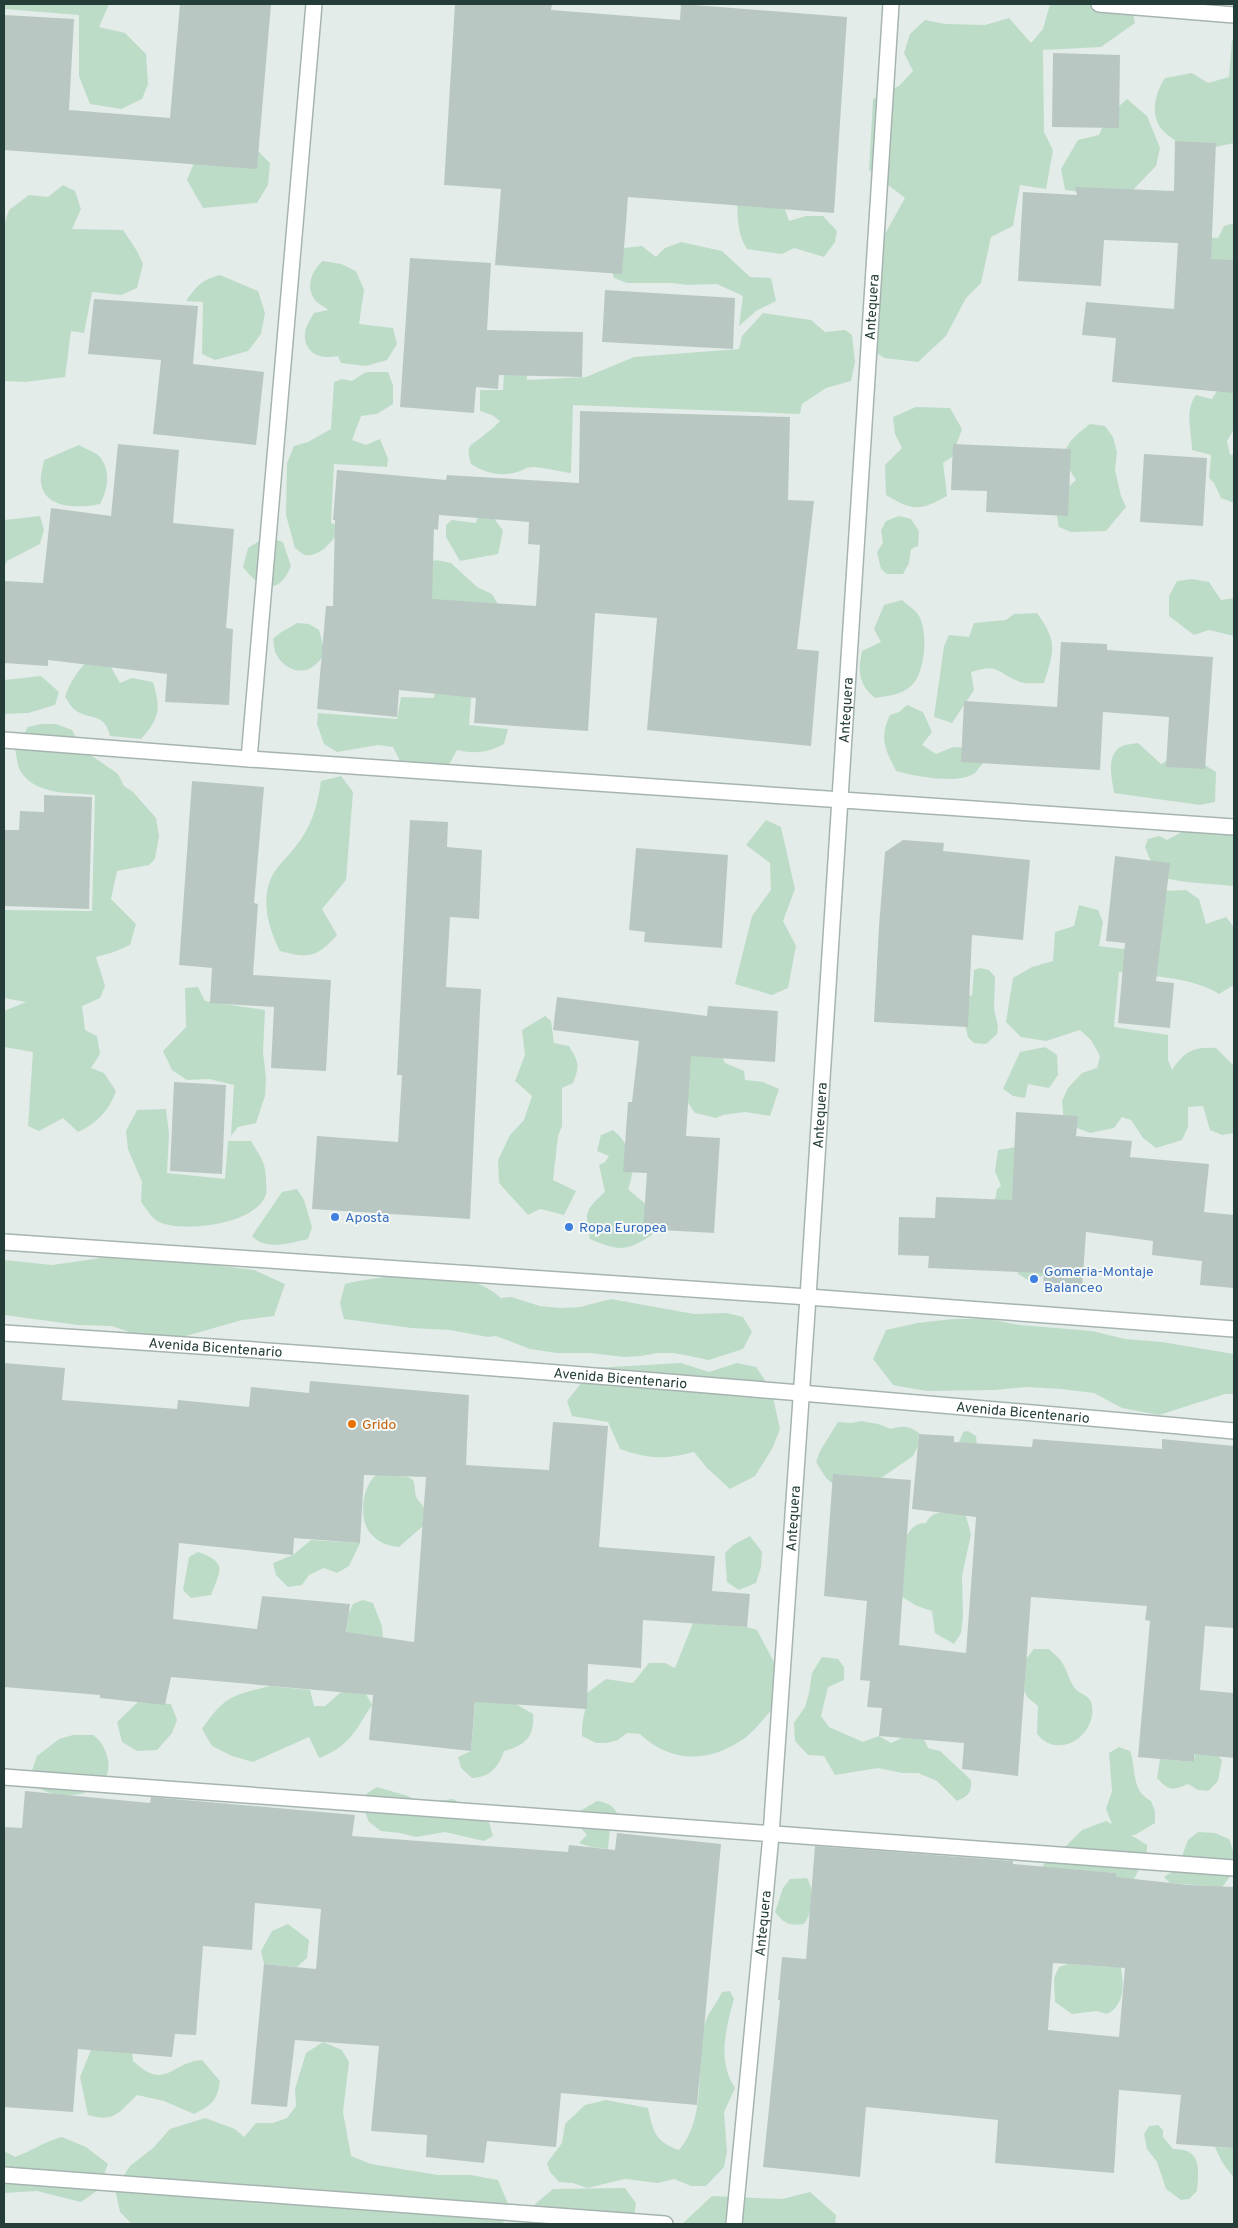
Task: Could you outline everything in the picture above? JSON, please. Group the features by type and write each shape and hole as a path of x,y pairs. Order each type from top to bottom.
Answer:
{"street":[{"path":"249,759 314,4"},
{"name":"Antequera","path":"734,2224 771,1835 808,1297 891,4"},
{"path":"1099,4 1234,15"},
{"path":"4,740 840,801 1234,827"},
{"path":"4,1242 808,1297 1234,1329"},
{"name":"Avenida Bicentenario","path":"4,1333 216,1346 800,1392 1234,1431"},
{"path":"4,1777 1234,1868"},
{"path":"4,2175 666,2224"}],"green space":[{"path":"4,4 109,4 99,27 125,33 146,54 148,84 142,99 121,109 90,104 79,76 79,15 4,9"},
{"path":"1050,4 1131,4 1135,23 1101,47 1043,50 1044,132 1053,150 1046,189 1020,185 1013,226 991,237 981,283 966,298 946,336 918,362 884,358 860,340 885,234 905,198 869,170 873,99 899,86 913,71 904,53 910,34 925,20 945,24 985,25 1009,18 1031,43 1043,29"},
{"path":"1234,39 1234,143 1192,152 1170,137 1160,127 1155,115 1155,102 1159,89 1165,78 1192,73 1208,83 1229,77 1232,40"},
{"path":"1127,99 1147,116 1160,148 1156,166 1125,198 1065,190 1061,169 1078,140 1099,135 1107,117"},
{"path":"247,140 270,163 268,185 257,203 203,208 187,180 200,148"},
{"path":"63,185 75,191 81,209 72,229 123,230 143,264 137,288 121,295 92,292 84,333 71,331 65,377 25,382 5,381 4,392 4,225 9,210 29,195 48,197"},
{"path":"737,202 784,206 789,221 806,216 823,216 837,231 835,242 824,257 794,248 782,254 747,249 740,232"},
{"path":"1234,223 1234,265 1228,265 1212,275 1191,236 1218,238 1224,226"},
{"path":"681,242 722,251 750,277 771,278 776,301 756,311 739,326 743,296 717,284 627,283 614,278 609,260 624,248 642,246 656,257 665,248"},
{"path":"323,261 341,264 356,271 364,290 359,324 393,328 397,344 387,360 366,366 341,363 338,356 319,356 310,350 305,339 307,325 314,313 328,310 315,300 310,290 313,274"},
{"path":"220,275 258,291 265,313 261,334 248,351 215,360 202,354 203,302 186,301 200,284"},
{"path":"763,313 811,320 825,332 845,330 852,335 855,362 851,381 826,388 802,404 800,414 573,405 571,473 535,467 499,474 487,472 471,464 470,446 500,421 492,415 480,411 480,390 503,390 505,350 526,341 527,380 586,377 634,357 739,349 742,336"},
{"path":"366,372 388,372 393,385 393,404 377,414 361,416 352,440 366,445 380,439 388,459 387,467 334,464 331,523 340,526 327,546 316,553 305,555 295,548 286,515 287,463 294,446 308,442 331,429 334,382 342,379 352,381"},
{"path":"1234,378 1234,429 1227,441 1230,455 1234,454 1234,503 1221,498 1214,483 1209,478 1211,455 1192,450 1189,415 1192,401 1196,395 1212,399 1220,386"},
{"path":"916,407 950,408 962,429 952,457 943,463 947,496 930,504 916,507 903,504 886,495 885,465 902,448 895,434 893,417"},
{"path":"1090,424 1105,426 1113,437 1117,452 1115,470 1121,496 1126,507 1106,531 1071,532 1059,527 1054,501 1076,480 1067,462 1066,449 1075,437"},
{"path":"79,445 98,455 106,469 105,492 100,504 83,506 64,505 56,503 44,492 41,474 44,460"},
{"path":"479,511 490,515 503,531 498,554 460,561 446,537 446,525 452,520 476,523"},
{"path":"40,516 44,530 40,544 7,561 4,568 4,520"},
{"path":"899,516 911,519 919,531 918,546 911,549 909,563 903,574 887,574 881,569 877,552 883,543 881,530 886,521"},
{"path":"266,537 283,542 291,566 286,576 275,586 262,585 249,575 243,567 248,548"},
{"path":"436,560 451,563 477,587 492,594 502,611 476,636 469,725 508,729 504,744 498,747 481,752 457,750 443,776 405,771 393,747 378,745 337,752 324,744 317,724 318,713 397,719 401,697 434,698 441,631 417,566"},
{"path":"1192,579 1209,582 1221,600 1234,598 1234,636 1209,630 1194,635 1169,616 1169,596 1177,581"},
{"path":"902,600 918,614 922,623 924,652 920,672 916,680 907,689 894,695 875,698 869,693 862,682 860,664 862,651 881,642 874,629 884,605"},
{"path":"1037,613 1048,632 1052,647 1050,663 1044,683 1020,682 998,670 980,669 971,672 974,690 952,723 934,717 944,646 949,635 969,637 974,623 1006,620 1014,614"},
{"path":"297,623 309,624 319,630 325,653 310,669 299,671 288,667 279,659 273,639"},
{"path":"93,656 107,660 120,683 132,678 153,682 158,706 157,713 152,725 141,739 110,736 108,728 104,723 75,710 65,697 76,675"},
{"path":"41,676 59,692 55,705 28,713 4,714 4,680"},
{"path":"907,705 923,712 932,732 922,745 936,754 953,747 972,748 983,763 975,773 968,777 948,779 925,777 896,771 886,750 885,731 890,715 899,712"},
{"path":"41,724 56,724 72,730 82,749 118,774 124,786 133,792 156,818 159,836 155,859 149,865 117,871 111,899 136,924 130,945 96,957 105,986 100,998 82,1006 85,1030 97,1036 100,1054 91,1068 104,1073 116,1091 106,1111 91,1125 78,1132 63,1118 39,1131 28,1126 33,1052 4,1047 4,1011 26,1002 4,998 4,910 92,911 95,795 65,793 45,789 28,780 21,772 15,749 28,727"},
{"path":"1138,743 1161,764 1175,756 1197,760 1216,772 1215,802 1200,805 1114,793 1111,774 1113,755 1122,746"},
{"path":"341,776 353,792 346,880 322,909 337,935 324,948 312,954 299,955 280,951 272,934 267,915 268,885 275,871 307,830 315,810 321,781"},
{"path":"766,820 781,827 795,889 783,921 796,946 788,988 772,995 735,984 752,916 771,890 770,863 746,845"},
{"path":"1204,820 1234,833 1234,886 1186,882 1157,877 1145,847 1148,839 1159,836 1167,840"},
{"path":"1186,890 1199,899 1206,924 1226,917 1234,927 1234,985 1219,994 1208,988 1183,980 1119,972 1114,1027 1168,1035 1168,1060 1172,1070 1181,1058 1190,1052 1201,1048 1216,1048 1234,1066 1234,1133 1222,1135 1210,1130 1203,1106 1188,1107 1188,1127 1182,1140 1156,1148 1143,1138 1131,1120 1122,1117 1114,1128 1090,1133 1064,1123 1062,1101 1068,1088 1082,1073 1097,1068 1100,1056 1091,1040 1080,1030 1046,1041 1021,1037 1006,1022 1013,978 1032,967 1053,961 1055,932 1074,926 1079,905 1098,910 1103,922 1099,946 1139,951 1163,891"},
{"path":"980,968 989,970 995,977 994,1009 998,1026 997,1034 986,1044 974,1043 968,1037 957,992 972,996 974,970"},
{"path":"198,987 205,1001 265,1010 263,1052 266,1078 265,1096 256,1123 238,1127 231,1136 234,1085 209,1079 187,1080 172,1070 163,1051 186,1027 185,988"},
{"path":"545,1016 551,1021 554,1043 569,1046 577,1064 577,1072 573,1083 562,1088 562,1126 558,1136 553,1180 576,1191 564,1215 540,1209 528,1215 499,1183 498,1160 510,1135 524,1120 532,1096 515,1081 525,1055 522,1030"},
{"path":"678,1035 711,1035 725,1063 744,1071 745,1080 763,1082 779,1089 770,1116 745,1112 723,1115 716,1118 695,1113 685,1098"},
{"path":"1045,1047 1057,1055 1058,1075 1049,1088 1028,1084 1025,1098 1013,1096 1003,1089 1020,1052"},
{"path":"166,1109 169,1134 167,1173 225,1179 228,1141 251,1141 262,1160 266,1176 266,1193 260,1205 249,1213 235,1219 201,1226 185,1227 170,1225 159,1222 149,1213 141,1202 142,1182 128,1149 126,1131 137,1110"},
{"path":"613,1130 624,1142 631,1157 632,1173 628,1189 649,1208 654,1219 652,1235 643,1241 622,1248 608,1246 590,1239 587,1223 590,1208 605,1192 599,1165 605,1162 609,1156 597,1151 601,1135"},
{"path":"1022,1146 1047,1274 1030,1281 1018,1274 1019,1257 993,1211 997,1189 1001,1186 995,1171 998,1150"},
{"path":"297,1189 304,1200 312,1227 308,1239 271,1245 258,1241 252,1236 282,1192"},
{"path":"115,1256 254,1270 285,1284 274,1316 242,1320 179,1338 143,1337 112,1326 78,1325 4,1315 4,1260 52,1265"},
{"path":"411,1272 459,1278 481,1285 501,1298 511,1297 540,1306 580,1307 611,1299 694,1314 727,1313 743,1317 752,1332 743,1349 709,1360 674,1353 624,1357 590,1353 557,1353 530,1349 496,1336 488,1337 450,1330 411,1328 344,1319 340,1303 345,1284"},
{"path":"953,1319 988,1319 1020,1325 1092,1331 1125,1339 1162,1342 1234,1354 1234,1394 1225,1394 1159,1415 1122,1408 1094,1393 1061,1389 1027,1387 995,1390 926,1391 893,1385 873,1359 886,1330 917,1323"},
{"path":"681,1363 709,1372 737,1363 756,1367 771,1389 780,1429 772,1449 755,1476 730,1489 707,1468 694,1452 657,1457 620,1449 608,1422 572,1416 567,1401 593,1368"},
{"path":"861,1421 891,1429 906,1427 912,1429 919,1433 918,1446 913,1456 881,1478 833,1484 826,1478 816,1462 820,1451 838,1422 851,1423"},
{"path":"968,1431 976,1436 977,1446 964,1510 971,1534 962,1576 963,1616 961,1633 954,1644 935,1633 932,1611 917,1606 902,1597 906,1537 914,1527 926,1523 934,1514 953,1514 953,1458 963,1432"},
{"path":"394,1471 399,1476 414,1481 417,1497 424,1510 423,1526 399,1547 384,1544 371,1534 364,1520 363,1511 365,1493 373,1478 380,1472"},
{"path":"750,1536 762,1552 761,1567 756,1583 739,1590 727,1582 725,1553 733,1545"},
{"path":"311,1540 360,1543 349,1566 337,1573 324,1568 309,1575 302,1585 288,1587 276,1575 273,1563 293,1555"},
{"path":"198,1552 214,1560 220,1569 211,1595 191,1598 183,1590 189,1557"},
{"path":"363,1600 373,1603 382,1626 383,1638 344,1662 348,1615 353,1604"},
{"path":"693,1623 747,1627 757,1630 781,1675 781,1698 755,1729 745,1738 718,1752 691,1757 665,1751 652,1744 640,1734 627,1733 618,1740 607,1743 596,1743 582,1736 587,1693 606,1679 633,1683 649,1663 665,1663 675,1668"},
{"path":"1034,1649 1049,1649 1063,1663 1074,1687 1091,1701 1092,1716 1089,1726 1075,1741 1065,1745 1046,1742 1037,1734 1038,1706 1028,1698 1024,1691 1026,1659"},
{"path":"822,1657 838,1659 844,1667 844,1680 828,1687 821,1716 829,1727 863,1742 879,1736 891,1743 902,1738 924,1739 928,1748 940,1751 971,1780 969,1794 957,1801 937,1781 918,1773 902,1773 878,1768 835,1775 824,1756 808,1755 795,1741 794,1723 805,1707 812,1673"},
{"path":"270,1686 310,1690 314,1706 325,1706 340,1693 362,1687 372,1705 345,1743 319,1758 309,1737 253,1762 232,1756 212,1746 202,1729 217,1710 237,1695"},
{"path":"476,1695 514,1703 533,1714 533,1722 531,1734 528,1738 518,1746 504,1751 496,1767 488,1774 472,1778 461,1768 458,1757 471,1751"},
{"path":"138,1702 171,1704 177,1720 172,1733 157,1750 137,1751 122,1742 117,1722"},
{"path":"73,1735 93,1735 101,1743 106,1753 108,1768 104,1780 94,1789 81,1794 52,1794 39,1788 29,1779 37,1756 59,1739"},
{"path":"1195,1746 1218,1756 1222,1760 1218,1781 1208,1791 1198,1790 1188,1784 1174,1789 1168,1787 1157,1778 1160,1759 1194,1762"},
{"path":"1119,1747 1130,1751 1137,1785 1144,1796 1151,1801 1155,1811 1155,1823 1135,1835 1131,1835 1147,1845 1147,1851 1132,1887 1114,1897 1116,1873 1066,1869 1062,1925 1042,1876 1045,1856 1057,1848 1066,1846 1082,1830 1106,1821 1112,1824 1106,1809 1112,1791 1109,1753"},
{"path":"377,1787 408,1796 422,1803 453,1799 488,1819 493,1836 484,1841 445,1832 416,1837 381,1831 369,1822 362,1805 366,1794"},
{"path":"597,1801 612,1806 620,1819 610,1828 608,1849 579,1843 587,1835 578,1825 580,1811"},
{"path":"1198,1832 1215,1833 1229,1839 1234,1864 1231,1875 1222,1887 1170,1883 1164,1877 1177,1869 1188,1840"},
{"path":"807,1878 810,1883 812,1901 807,1919 804,1924 795,1925 788,1923 775,1912 783,1888 790,1879"},
{"path":"288,1924 309,1940 307,1958 297,1967 264,1964 261,1951 272,1931"},
{"path":"1068,1964 1109,1967 1120,1964 1123,1985 1118,2005 1107,2014 1097,2011 1072,2014 1055,2002 1054,1978 1059,1967"},
{"path":"730,1991 734,1999 726,2033 725,2056 729,2078 735,2088 724,2112 727,2152 724,2167 706,2186 691,2186 674,2179 658,2183 625,2179 587,2188 573,2183 559,2182 550,2172 547,2163 562,2143 565,2124 585,2105 606,2100 648,2108 656,2135 671,2147 679,2150 688,2137 694,2123 705,2023 722,1992"},
{"path":"323,2042 342,2050 349,2062 343,2112 351,2156 371,2164 438,2175 471,2175 498,2180 511,2211 502,2224 132,2224 120,2212 115,2189 130,2166 153,2148 170,2129 205,2118 235,2129 244,2137 256,2123 273,2123 287,2118 296,2106 295,2089 306,2053"},
{"path":"93,2045 132,2050 133,2061 144,2070 153,2074 161,2075 168,2073 183,2065 202,2060 220,2081 215,2098 213,2102 194,2114 164,2101 137,2095 121,2111 111,2117 105,2118 88,2115 80,2077"},
{"path":"1158,2125 1163,2130 1163,2137 1173,2149 1189,2152 1197,2162 1197,2191 1189,2199 1181,2200 1166,2189 1157,2162 1147,2149 1144,2134 1149,2126"},
{"path":"1234,2131 1234,2178 1222,2162 1215,2147 1233,2148"},
{"path":"62,2137 86,2147 108,2164 98,2190 81,2202 37,2191 4,2193 4,2151 15,2157"},
{"path":"625,2188 636,2203 633,2224 526,2224 528,2210 553,2189"},
{"path":"810,2192 836,2215 835,2224 682,2224 712,2196 782,2199"}],"building":[{"path":"180,4 271,4 257,169 4,150 4,15 74,19 69,110 170,118"},
{"path":"455,4 552,4 551,10 680,20 681,4 847,17 834,213 628,197 622,274 495,265 501,189 444,185"},
{"path":"1053,53 1120,55 1119,128 1052,127"},
{"path":"1175,141 1216,143 1211,259 1234,260 1234,393 1112,382 1116,338 1082,335 1086,302 1174,309 1178,243 1104,240 1101,286 1018,281 1023,192 1077,195 1075,187 1174,191"},
{"path":"410,258 491,263 487,330 583,332 582,377 499,375 498,389 476,387 474,413 400,407"},
{"path":"605,290 735,298 733,349 602,342"},
{"path":"94,299 198,306 193,364 264,372 256,445 153,434 161,360 88,354"},
{"path":"580,411 790,417 788,500 814,501 797,649 819,651 811,746 647,730 657,618 595,613 588,731 474,723 476,698 399,690 397,717 317,709 326,606 333,606 335,520 333,520 337,470 446,480 447,475 579,483","holes":["439,515 529,522 528,544 540,545 536,606 432,599 434,529 438,530"]},
{"path":"118,444 179,450 173,523 234,529 226,628 233,629 229,705 165,702 167,674 48,660 48,666 4,663 4,581 43,583 51,508 111,516"},
{"path":"953,444 1071,449 1068,516 986,512 987,491 951,490"},
{"path":"1144,454 1207,458 1203,526 1140,522"},
{"path":"1061,642 1107,644 1107,650 1213,657 1205,769 1166,767 1169,717 1103,712 1100,770 961,762 964,701 1057,707"},
{"path":"192,781 264,787 254,903 258,904 253,975 331,980 326,1071 271,1068 274,1007 210,1003 212,968 179,965"},
{"path":"44,795 92,797 89,909 4,906 4,830 19,830 20,811 44,812"},
{"path":"410,820 448,822 447,847 482,850 479,919 450,917 446,987 481,989 470,1219 312,1209 317,1136 398,1142 402,1075 397,1075"},
{"path":"903,840 944,843 943,851 1030,860 1023,940 972,935 968,1027 874,1022 885,852"},
{"path":"636,848 728,855 722,948 644,942 645,932 629,930"},
{"path":"1115,856 1170,863 1156,981 1174,983 1170,1028 1118,1023 1125,943 1106,941"},
{"path":"557,997 707,1016 708,1006 778,1011 775,1062 691,1056 686,1136 720,1138 714,1233 643,1229 647,1173 623,1172 628,1102 632,1102 639,1041 553,1030"},
{"path":"174,1082 226,1085 222,1174 170,1171"},
{"path":"1016,1112 1078,1116 1076,1136 1132,1141 1130,1157 1209,1164 1204,1212 1234,1215 1234,1288 1200,1285 1202,1261 1152,1255 1153,1241 1086,1232 1082,1289 1043,1286 1044,1273 928,1268 929,1256 898,1255 899,1217 935,1218 936,1197 1012,1200"},
{"path":"4,1363 65,1368 62,1400 177,1409 178,1400 249,1407 251,1387 309,1393 310,1381 469,1395 466,1465 549,1470 553,1422 608,1426 599,1547 715,1556 712,1591 750,1594 747,1627 643,1620 641,1668 588,1664 587,1709 475,1702 471,1751 369,1740 373,1695 171,1677 165,1705 100,1698 100,1695 4,1687","holes":["364,1475 426,1477 414,1642 346,1632 350,1604 262,1596 257,1629 173,1619 179,1543 293,1555 294,1538 360,1543"]},
{"path":"919,1434 954,1436 954,1442 1032,1447 1033,1439 1162,1449 1162,1439 1234,1446 1234,1628 1205,1626 1200,1690 1234,1693 1234,1758 1194,1754 1194,1762 1138,1757 1150,1621 1145,1620 1147,1606 1031,1597 1018,1776 962,1769 964,1743 879,1736 882,1708 867,1707 870,1681 860,1680 867,1601 824,1596 833,1474 911,1480 899,1645 966,1653 976,1517 912,1509"},
{"path":"25,1791 150,1803 151,1797 355,1815 352,1836 568,1852 569,1845 615,1850 617,1833 721,1844 697,2105 561,2093 556,2147 487,2141 484,2163 426,2157 427,2135 371,2131 379,2046 295,2040 287,2107 251,2104 264,1964 316,1969 321,1909 255,1903 252,1950 203,1946 196,2035 175,2034 172,2057 78,2049 73,2112 4,2107 4,1827 22,1828"},
{"path":"815,1846 1013,1861 1013,1864 1116,1873 1116,1877 1189,1885 1234,1887 1233,2148 1176,2144 1181,2095 1119,2090 1114,2173 995,2163 998,2120 866,2107 860,2177 763,2167 780,2000 778,2000 782,1957 806,1959","holes":["1053,1963 1125,1968 1119,2037 1048,2030"]}],"place":[{"name":"Aposta","path":"335,1217"},
{"name":"Ropa Europea","path":"569,1227"},
{"name":"Gomeria-Montaje Balanceo","path":"1034,1279"},
{"name":"Grido","path":"352,1424"}]}
